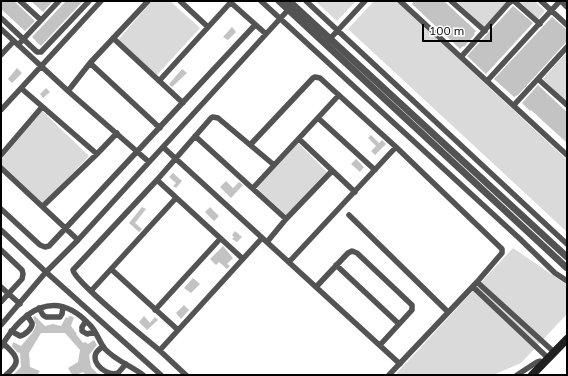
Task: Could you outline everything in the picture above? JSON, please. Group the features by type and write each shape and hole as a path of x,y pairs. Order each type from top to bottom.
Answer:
{"main road":[{"path":"532,375 567,338"}],"street":[{"path":"20,1 41,20"},
{"path":"1,18 37,52 41,52 89,1"},
{"path":"1,110 22,89 101,1"},
{"path":"68,91 90,63 148,1"},
{"path":"180,1 208,27"},
{"path":"261,1 513,232 555,273 567,281"},
{"path":"278,1 328,42 567,257"},
{"path":"289,1 328,42 567,268"},
{"path":"306,1 567,244"},
{"path":"328,42 365,1"},
{"path":"400,1 567,155"},
{"path":"451,1 484,31"},
{"path":"461,57 509,3 513,1 540,24"},
{"path":"541,1 567,25"},
{"path":"487,80 561,1 567,7"},
{"path":"1,54 24,39 57,2"},
{"path":"159,81 230,2 266,34"},
{"path":"1,325 46,272 78,240 288,10"},
{"path":"1,209 40,245 45,247 49,246 255,25"},
{"path":"1,29 68,91 149,162"},
{"path":"113,38 183,103"},
{"path":"514,105 567,47"},
{"path":"90,63 160,128"},
{"path":"251,144 313,78 320,78 396,147 502,249 502,253 477,282 389,375"},
{"path":"538,79 567,105"},
{"path":"22,89 97,154"},
{"path":"253,188 339,94"},
{"path":"1,155 42,107"},
{"path":"186,375 160,350 91,290 74,274 73,270 157,180 213,117 216,117 251,144 274,165"},
{"path":"318,118 375,170"},
{"path":"43,206 117,133"},
{"path":"195,136 286,219"},
{"path":"299,139 355,192"},
{"path":"163,147 400,364"},
{"path":"289,262 396,147"},
{"path":"1,168 78,240"},
{"path":"160,350 243,259 265,240 332,171"},
{"path":"157,180 243,259"},
{"path":"91,290 176,198"},
{"path":"349,215 448,312"},
{"path":"1,230 161,375"},
{"path":"155,310 220,239"},
{"path":"1,250 22,270 23,274 22,279 1,302"},
{"path":"316,286 348,253 352,251 357,252 412,305 412,310 380,345"},
{"path":"336,266 399,324"},
{"path":"111,269 178,330"},
{"path":"477,282 548,358"},
{"path":"473,286 548,358"},
{"path":"1,287 20,304"},
{"path":"6,375 16,365 16,360 14,354 2,345 11,331 27,315 46,306 63,307 73,310 95,332 106,350 143,375"},
{"path":"40,308 46,317 60,317 63,307"},
{"path":"11,331 23,336 31,328 32,323 27,315"},
{"path":"86,322 82,328 82,331 87,334 95,332"},
{"path":"103,346 96,353 96,358 101,368 105,372 110,374 118,373 126,364"},
{"path":"517,375 536,362 548,358"}],"shaded area":[{"path":"152,1 170,1 200,28 157,75 118,40"},
{"path":"315,1 356,1 337,21"},
{"path":"374,1 396,1 567,160 567,232 348,29"},
{"path":"456,1 508,1 484,27"},
{"path":"519,1 535,1 545,11 538,19"},
{"path":"567,52 567,102 543,79"},
{"path":"42,111 89,156 43,204 1,165 1,160"},
{"path":"298,143 327,172 286,215 257,188"},
{"path":"513,248 567,285 567,314 521,363 493,375 395,375"}],"building":[{"path":"1,1 14,1 35,21 25,31 1,9"},
{"path":"31,1 53,1 43,12"},
{"path":"66,1 83,1 41,46 32,37"},
{"path":"414,1 444,1 476,31 474,33 475,34 464,47 463,46 460,49 412,4"},
{"path":"513,6 533,23 486,74 467,56"},
{"path":"552,17 567,30 567,41 518,95 514,97 494,79"},
{"path":"232,27 236,32 228,40 223,37"},
{"path":"17,68 22,73 12,83 8,79"},
{"path":"182,69 187,73 172,87 169,84"},
{"path":"538,85 567,112 567,143 522,103"},
{"path":"46,88 50,92 43,98 40,94"},
{"path":"371,135 379,143 382,140 386,144 375,155 371,151 376,146 368,138"},
{"path":"356,159 364,167 360,172 351,164"},
{"path":"173,173 182,181 176,188 173,186 176,183 169,177"},
{"path":"226,181 233,188 239,182 243,185 231,198 220,187"},
{"path":"142,207 146,209 135,223 142,229 139,232 129,223"},
{"path":"210,207 219,216 214,221 205,212"},
{"path":"235,231 242,237 237,242 232,239 234,237 232,235"},
{"path":"223,246 233,258 227,264 230,266 227,269 219,262 216,265 210,259"},
{"path":"193,278 200,284 191,293 184,288"},
{"path":"184,305 189,310 181,319 176,313"},
{"path":"35,316 45,326 53,324 61,326 66,317 74,317 71,326 83,343 85,342 88,344 94,340 97,345 89,355 91,367 99,375 86,375 83,372 72,375 68,368 78,362 80,350 65,333 41,333 29,353 30,367 40,371 37,375 13,375 21,367 20,353 17,352 12,346 13,342 21,346 33,332 36,325 33,317"},
{"path":"144,316 150,323 155,317 158,320 147,330 139,322"}]}
